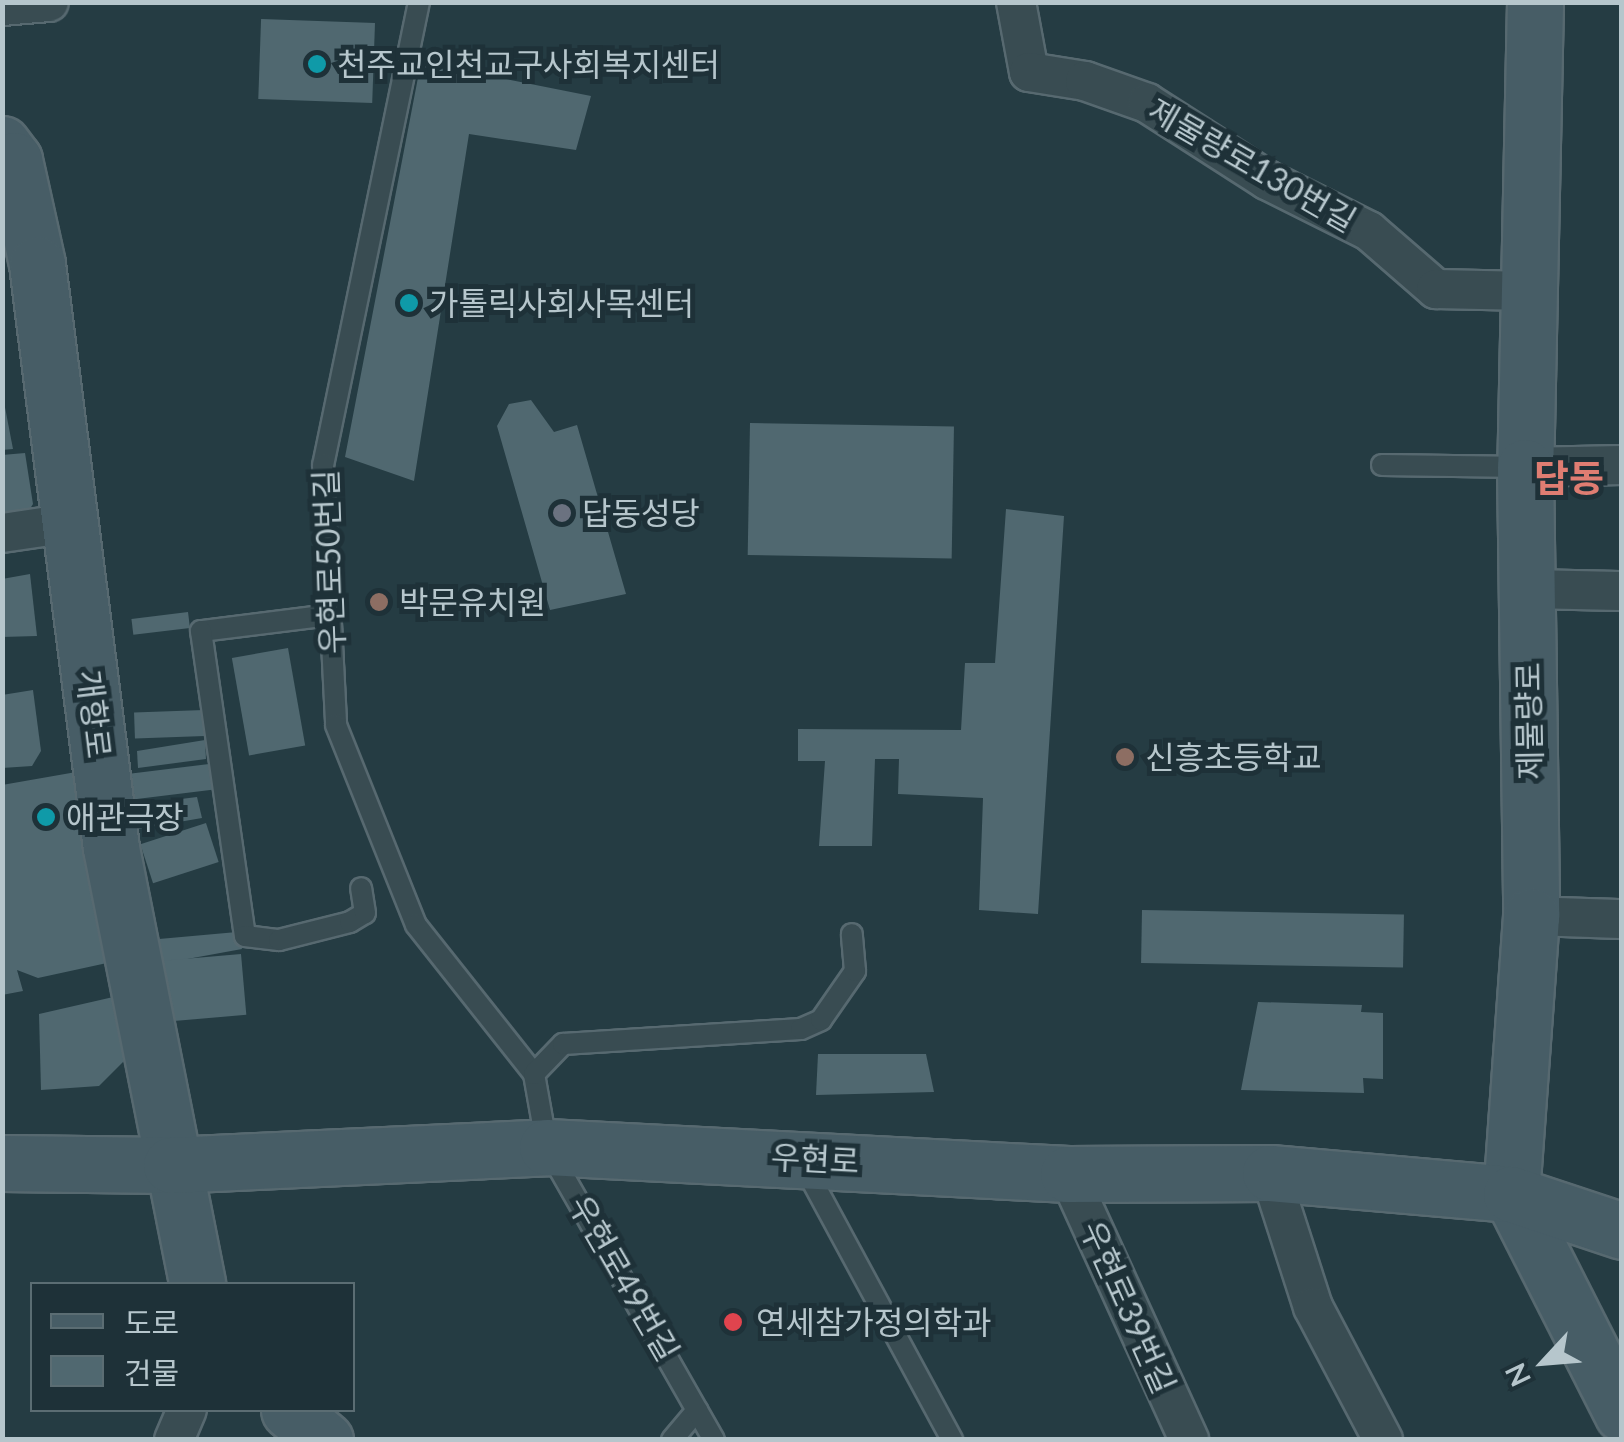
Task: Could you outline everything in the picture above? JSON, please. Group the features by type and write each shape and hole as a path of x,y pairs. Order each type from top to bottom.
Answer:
{"street":[{"path":"2,6 50,2"},
{"name":"제물량로130번길","path":"1016,2 1028,72 1085,81 1148,103 1267,180 1369,232 1436,289 1529,292"},
{"name":"제물량로","path":"1511,1194 1531,916 1525,467 1535,2"},
{"name":"개항로","path":"2,144 14,160 37,264 111,848 197,1282"},
{"path":"1525,467 1622,465"},
{"path":"2,533 70,522"},
{"path":"1527,589 1622,591"},
{"path":"1531,916 1622,918"},
{"name":"우현로","path":"2,1164 171,1165 547,1147 1068,1174 1270,1173 1511,1194 1622,1231"},
{"path":"1270,1173 1313,1307 1383,1440"},
{"name":"우현로39번길","path":"1068,1174 1189,1440"},
{"path":"1511,1194 1622,1413"},
{"path":"174,1440 186,1412"},
{"path":"291,1412 325,1440"}],"lane":[{"name":"우현로50번길","path":"420,2 323,465 336,724 416,925 534,1074"},
{"path":"1382,465 1525,467"},
{"path":"330,615 201,631 245,936 279,940 350,922 364,913 361,888"},
{"path":"534,1074 563,1044 801,1029 821,1020 855,971 852,934"},
{"name":"우현로49번길","path":"534,1074 547,1147 714,1440"},
{"path":"800,1158 952,1440"},
{"path":"672,1440 698,1410"}],"building":[{"name":"천주교인천교구사회복지센터","path":"261,19 375,23 372,103 258,99"},
{"name":"가톨릭사회사목센터","path":"421,62 591,96 576,150 469,134 414,481 345,457"},
{"name":"답동성당","path":"531,400 554,432 577,425 626,594 550,610 497,426 509,404"},
{"path":"4,402 13,449 2,450"},
{"path":"750,423 954,427 952,559 748,555"},
{"path":"25,453 33,504 28,512 2,514 2,455"},
{"path":"1006,509 1064,516 1038,914 979,910 983,798 898,794 899,759 875,759 872,846 819,846 825,761 798,761 798,729 961,730 965,663 995,663"},
{"path":"30,574 37,636 2,637 2,579"},
{"path":"188,612 190,628 133,635 131,619"},
{"path":"288,648 305,745 249,755 232,658"},
{"path":"33,690 41,751 32,766 2,768 2,695"},
{"path":"204,710 205,736 135,738 134,712"},
{"path":"205,740 206,759 138,768 137,751"},
{"path":"209,764 212,790 135,799 132,774"},
{"path":"82,771 107,963 38,978 17,970 23,991 2,995 2,785"},
{"path":"197,797 202,818 138,829 133,805"},
{"path":"206,823 219,862 153,883 140,844"},
{"path":"1142,910 1404,915 1403,968 1141,963"},
{"path":"237,932 242,949 160,964 159,939"},
{"path":"241,954 246,1015 157,1023 151,962"},
{"path":"122,995 131,1054 99,1086 41,1090 39,1014"},
{"path":"1258,1002 1362,1005 1361,1012 1383,1013 1383,1079 1363,1078 1364,1093 1241,1090"},
{"path":"818,1054 926,1054 934,1092 816,1095"}],"place":[{"name":"천주교인천교구사회복지센터","path":"317,64"},
{"name":"가톨릭사회사목센터","path":"409,303"},
{"name":"답동성당","path":"562,513"},
{"name":"박문유치원","path":"379,602"},
{"name":"신흥초등학교","path":"1125,757"},
{"name":"애관극장","path":"46,817"},
{"name":"연세참가정의학과","path":"733,1322"}],"district":[{"name":"답동","path":"1569,478"}]}
